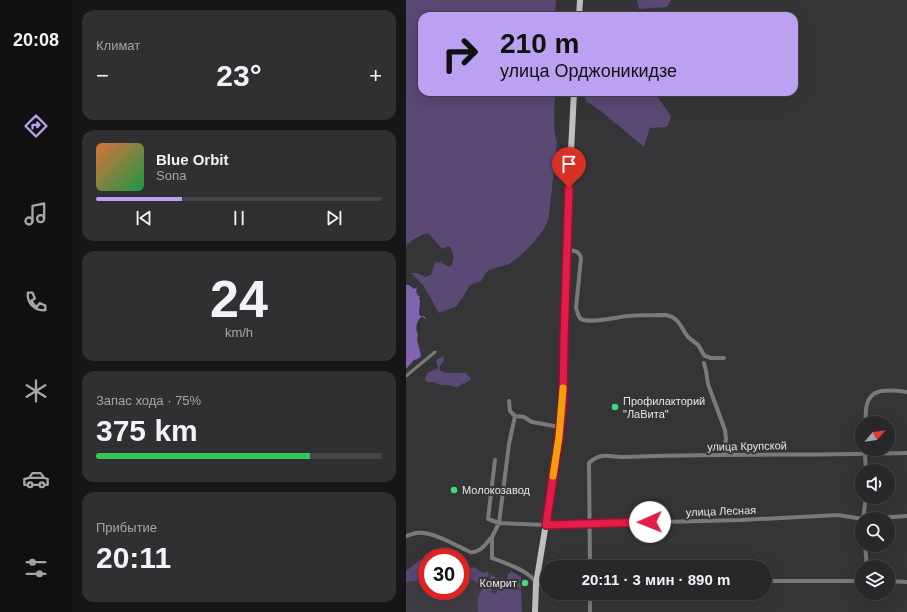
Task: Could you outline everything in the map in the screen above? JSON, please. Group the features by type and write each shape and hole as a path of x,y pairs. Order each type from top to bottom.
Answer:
{"main road":[{"path":"579,12 580,0"},
{"path":"534,612 536,584 560,427 563,391 566,250 574,96"}],"street":[{"path":"566,250 578,252 581,258 576,308 580,318 584,320 594,320 626,316 670,316 677,320 705,356 711,358 724,358"},
{"path":"406,376 435,352"},
{"path":"704,363 708,384 725,430 726,439 724,455"},
{"path":"866,416 868,400 873,394 880,391 892,390 907,392"},
{"path":"509,401 510,411 515,416 524,417 532,422 560,427"},
{"path":"406,536 417,533 426,534 442,538 475,553 480,550 492,537 499,523 509,444 515,416"},
{"name":"улица Крупской","path":"895,453 907,453"},
{"name":"улица Крупской","path":"589,524 589,463 593,459 600,456 855,454"},
{"name":"улица Лесная","path":"495,460 488,519 499,523 546,525 589,524 741,520 838,515 855,518"},
{"name":"улица Лесная","path":"895,517 907,516"},
{"path":"589,524 590,560"},
{"path":"492,537 492,558 512,565 536,581 536,584 540,584"},
{"path":"772,581 855,581"},
{"path":"895,582 907,582"},
{"path":"590,600 590,612"}],"shaded area":[{"path":"406,0 556,0 555,12 418,12 418,96 555,96 554,125 555,137 557,141 549,216 543,230 535,241 519,257 509,264 488,271 481,281 469,286 457,306 439,313 423,285 411,273 417,273 425,277 431,275 435,262 438,263 441,261 445,265 451,266 453,256 449,246 442,249 427,233 412,240 406,246"},
{"path":"637,0 671,0 667,7 639,9"},
{"path":"585,96 657,96 671,117 667,127 650,128 644,147 601,111 586,101"},
{"path":"406,285 409,285 414,289 417,287 416,291 420,296 419,314 420,316 424,316 427,320 421,317 416,326 421,356 414,360 406,369"},
{"path":"443,356 444,360 439,368 442,372 466,373 471,380 456,387 427,382 425,378 428,372 438,368 436,361"},
{"path":"418,562 418,600 470,600 470,568 482,573 488,572 495,577 507,578 511,571 521,577 522,612 406,612 406,571"},
{"path":"418,562 418,579 415,581 406,582 406,571"},
{"path":"470,567 474,567 483,573 487,572 489,574 484,582 478,583 470,579"},
{"path":"511,571 521,577 521,588 503,587 504,580 507,580 508,574"},
{"path":"492,575 495,577 492,593 497,593 497,588 521,590 522,612 478,612 478,597"}],"slow traffic":[{"path":"553,476 562,411 563,388"}],"place":[{"name":"Профилакторий \"ЛаВита\"","path":"615,407"},
{"name":"Молокозавод","path":"454,490"},
{"name":"Комрит","path":"525,583"}],"route":[{"path":"569,188 566,250 563,401 546,525 650,522"}]}
